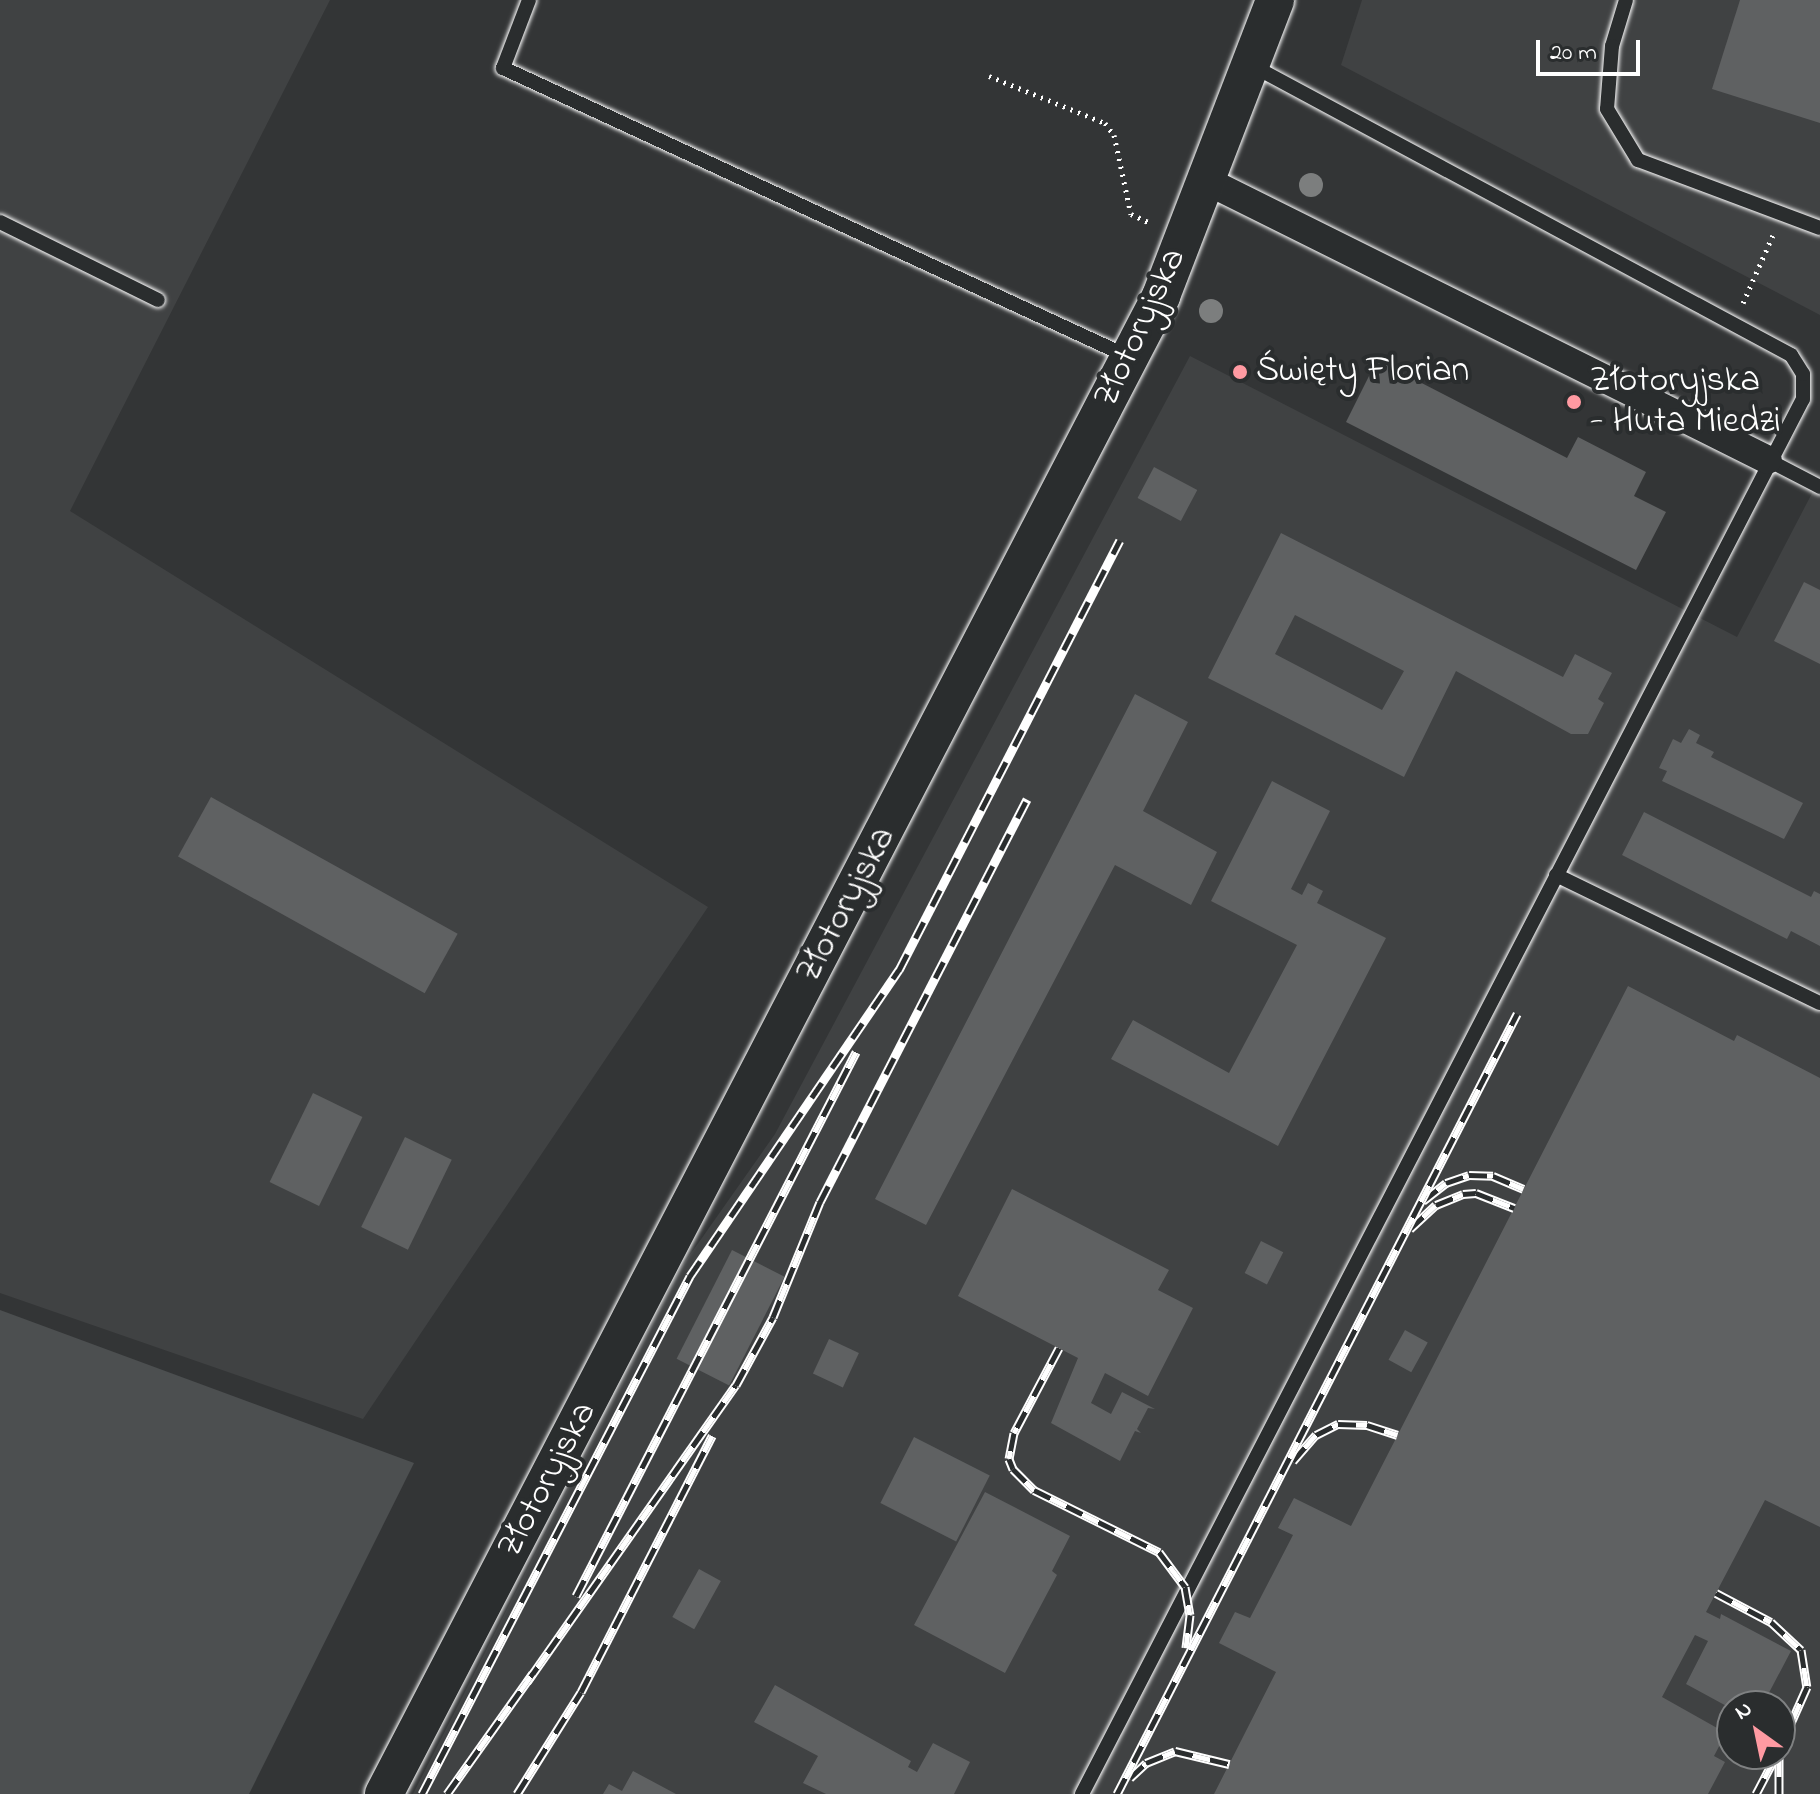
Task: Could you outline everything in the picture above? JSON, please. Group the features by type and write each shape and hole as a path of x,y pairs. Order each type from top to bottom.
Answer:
{"main road":[{"name":"Złotoryjska","path":"384,1794 1129,357 1209,182 1249,64 1275,0"}],"street":[{"path":"1209,182 1768,460"}],"lane":[{"path":"529,0 503,68 1129,357"},
{"path":"1626,0 1612,46 1607,109 1638,160 1820,228"},
{"path":"1082,1794 1768,460 1794,423 1803,399 1803,374 1791,355 1249,64"},
{"path":"0,222 158,300"},
{"path":"1803,399 1820,390"},
{"path":"1768,460 1820,487"},
{"path":"1556,875 1820,1003"}],"path":[{"path":"989,76 1105,123 1114,135 1131,214 1153,225"},
{"path":"1742,306 1774,234"}],"shaded area":[{"path":"0,0 330,0 70,511 708,907 363,1419 0,1293"},
{"path":"1362,0 1820,0 1820,315 1341,65"},
{"path":"1190,356 1737,637 1820,478 1820,1794 413,1794 680,1269 775,1134"},
{"path":"0,1310 414,1463 249,1794 0,1794"}],"building":[{"path":"1740,0 1820,0 1820,123 1712,89"},
{"path":"1377,360 1567,458 1578,437 1646,472 1634,496 1666,512 1636,570 1346,422"},
{"path":"1154,467 1197,490 1181,521 1138,498"},
{"path":"1281,533 1563,677 1575,654 1612,673 1598,699 1604,703 1588,734 1571,734 1456,671 1404,777 1208,678","holes":["1295,615 1404,671 1382,710 1275,654"]},
{"path":"1804,582 1820,590 1820,664 1774,641"},
{"path":"1135,694 1188,722 1143,811 1217,852 1191,905 1115,865 926,1225 875,1199"},
{"path":"1689,729 1700,735 1696,743 1714,752 1711,757 1803,803 1784,839 1662,781 1667,771 1659,768 1673,739 1681,743"},
{"path":"1272,781 1330,811 1291,889 1302,895 1308,883 1323,891 1317,903 1386,938 1278,1146 1111,1059 1133,1020 1229,1073 1297,945 1211,901"},
{"path":"211,797 458,934 425,993 178,856"},
{"path":"1644,812 1811,897 1814,891 1820,894 1820,946 1791,931 1787,939 1622,855"},
{"path":"1628,986 1734,1041 1737,1035 1820,1078 1820,1527 1765,1500 1706,1612 1720,1619 1721,1614 1791,1651 1770,1690 1716,1690 1716,1700 1686,1684 1708,1641 1695,1635 1662,1697 1716,1727 1714,1756 1716,1770 1721,1770 1708,1794 1214,1794 1276,1672 1219,1643 1235,1612 1250,1618 1293,1535 1278,1528 1294,1498 1351,1526"},
{"path":"313,1093 362,1117 319,1206 270,1182"},
{"path":"405,1137 452,1160 408,1250 361,1227"},
{"path":"1012,1189 1169,1270 1158,1290 1193,1308 1148,1396 1105,1373 1091,1403 1111,1414 1122,1392 1155,1409 1148,1408 1137,1429 1141,1433 1135,1431 1120,1461 1051,1423 1078,1358 958,1296"},
{"path":"1261,1241 1283,1252 1267,1284 1245,1273"},
{"path":"732,1250 785,1277 729,1385 677,1359"},
{"path":"1405,1330 1428,1343 1411,1372 1389,1360"},
{"path":"829,1339 859,1353 843,1387 813,1373"},
{"path":"914,1437 990,1476 956,1542 880,1503"},
{"path":"985,1492 1070,1536 1052,1571 1057,1575 1005,1673 914,1625"},
{"path":"699,1569 721,1581 694,1629 672,1617"},
{"path":"775,1685 911,1761 908,1767 917,1772 933,1743 970,1762 954,1794 826,1794 803,1783 818,1756 754,1722"},
{"path":"633,1771 676,1794 603,1794 609,1784 622,1791"}],"railway":[{"path":"422,1794 690,1276 899,970 1120,540"},
{"path":"527,1682 736,1385 773,1317 820,1202 1027,799"},
{"path":"1117,1794 1517,1014"},
{"path":"576,1596 856,1052"},
{"path":"1423,1201 1446,1183 1469,1175 1493,1176 1523,1189"},
{"path":"1410,1229 1436,1205 1463,1194 1476,1193 1514,1208"},
{"path":"1059,1348 1014,1433 1009,1459 1013,1469 1034,1490 1159,1552 1185,1587 1190,1615 1186,1648"},
{"path":"1293,1461 1316,1435 1338,1424 1367,1425 1397,1435"},
{"path":"517,1794 581,1692 712,1436"},
{"path":"1716,1593 1771,1622 1801,1650 1807,1687 1796,1712"},
{"path":"447,1794 533,1673"},
{"path":"1130,1778 1146,1763 1175,1751 1229,1764"},
{"path":"1756,1794 1769,1770"},
{"path":"1779,1770 1779,1794"}],"place":[{"name":"Święty Florian","path":"1240,372"},
{"name":"Złotoryjska - Huta Miedzi","path":"1574,402"}]}
